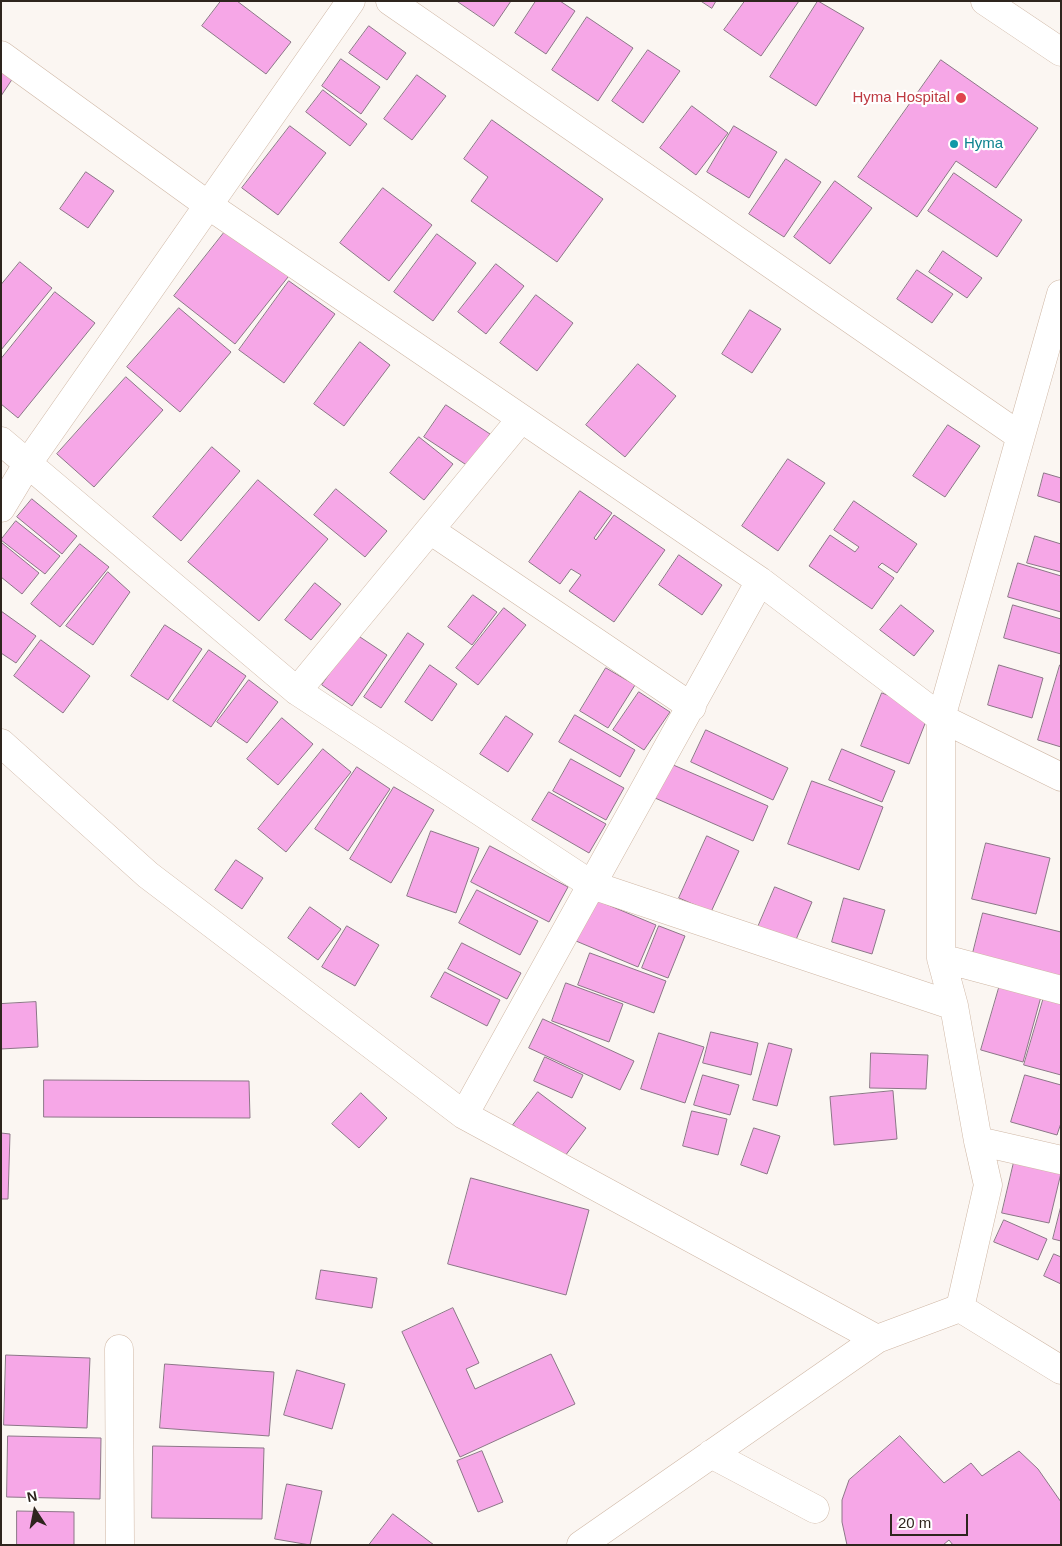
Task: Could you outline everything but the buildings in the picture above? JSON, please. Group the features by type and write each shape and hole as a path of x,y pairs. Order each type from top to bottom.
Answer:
{"street":[{"path":"1,508 28,463 351,1"},
{"path":"390,1 1020,436"},
{"path":"985,1 1061,52"},
{"path":"1,55 208,205 760,581 941,718 1061,777"},
{"path":"960,1308 988,1185 978,1141 954,1006 941,958 941,718 1061,294"},
{"path":"297,691 521,419"},
{"path":"1,441 297,691 592,885 954,1006"},
{"path":"430,530 692,707"},
{"path":"464,1115 692,707 760,581"},
{"path":"1,743 148,875 464,1115 877,1338"},
{"path":"941,958 1061,990"},
{"path":"978,1141 1061,1160"},
{"path":"581,1545 877,1338 960,1308"},
{"path":"960,1308 1061,1370"},
{"path":"119,1349 120,1545"},
{"path":"712,1454 815,1509"}],"place":[{"name":"Hyma Hospital","path":"961,98"},
{"name":"Hyma","path":"954,144"}]}
